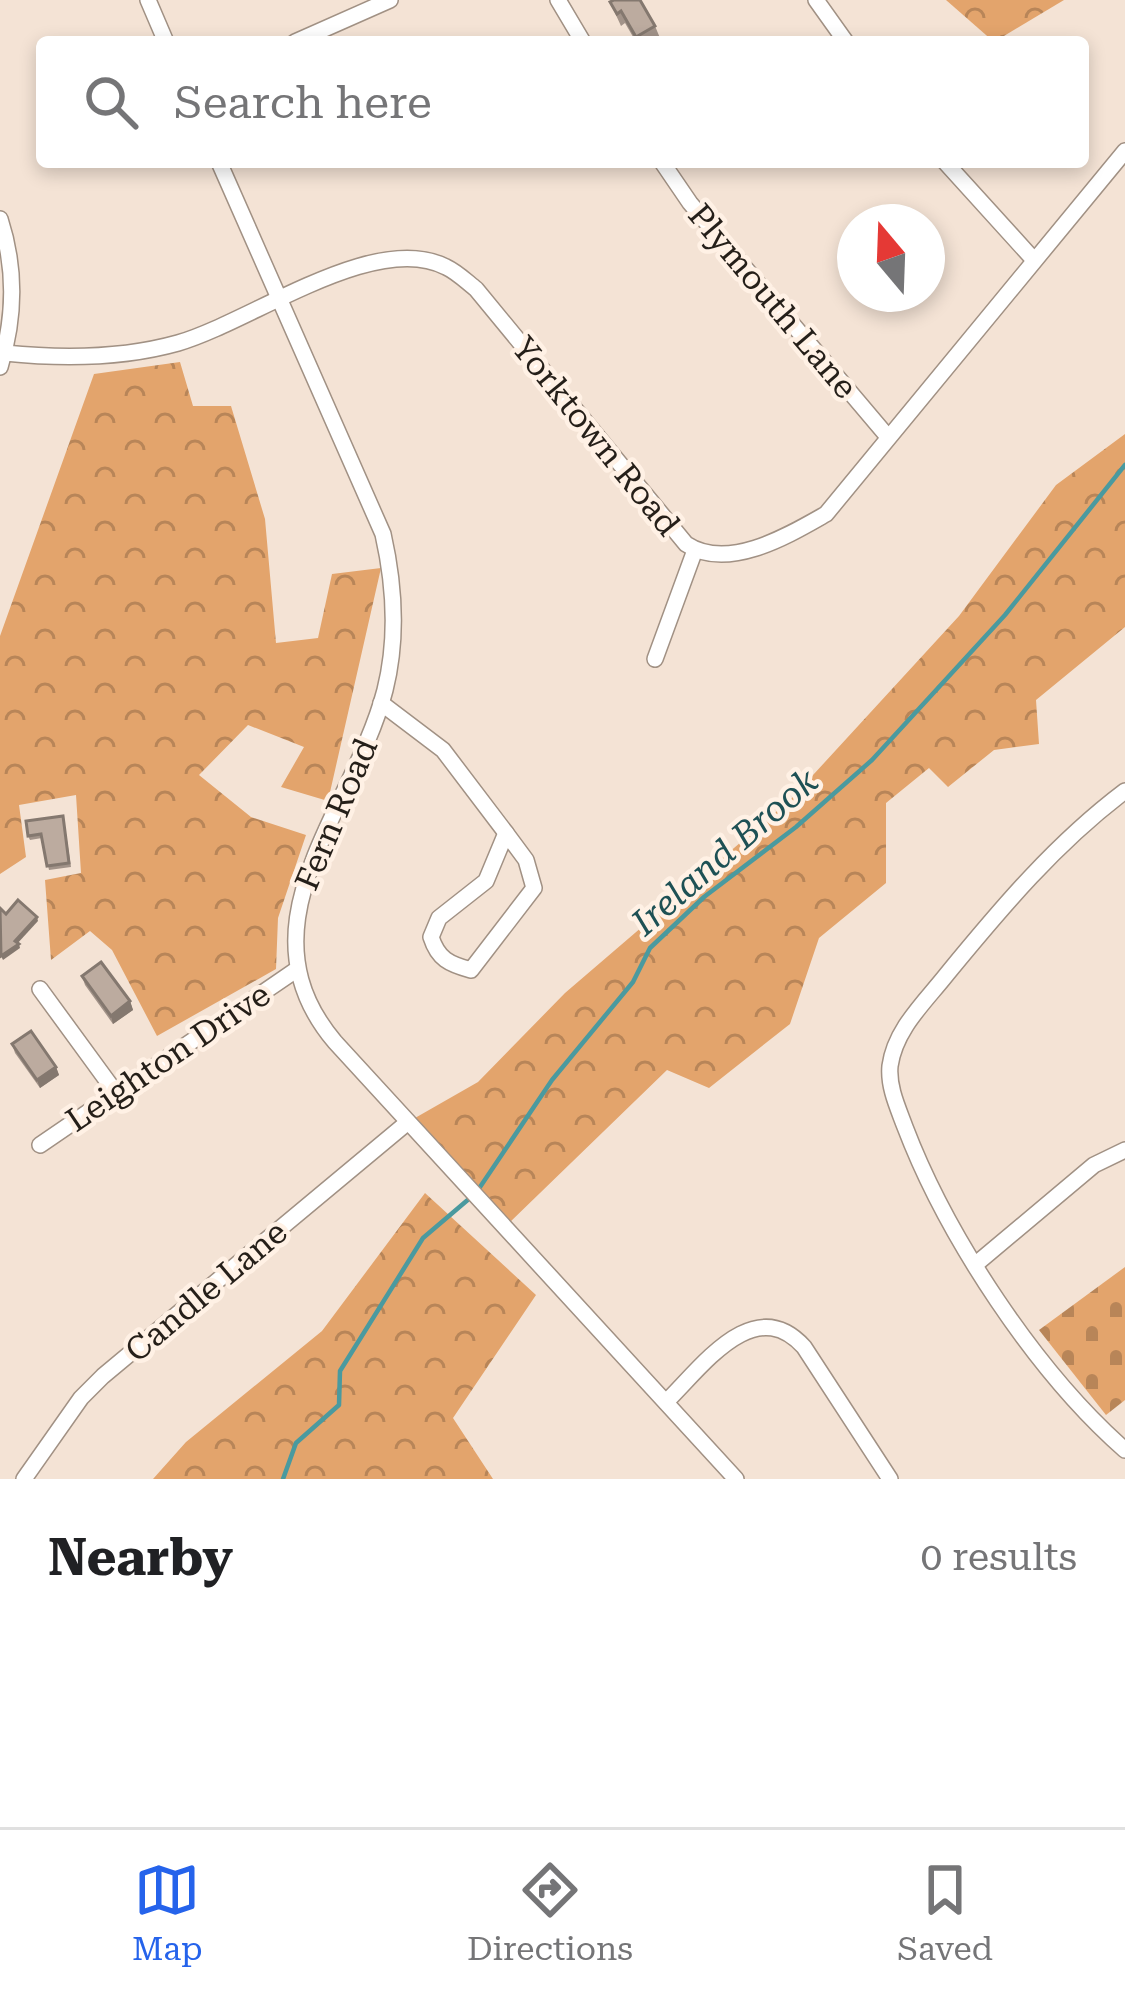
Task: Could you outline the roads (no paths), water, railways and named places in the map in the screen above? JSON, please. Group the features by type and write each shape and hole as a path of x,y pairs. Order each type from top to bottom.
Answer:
{"street":[{"path":"148,0 163,36"},
{"path":"309,36 390,0"},
{"path":"558,0 579,36"},
{"path":"816,0 842,36"},
{"name":"Yorktown Road","path":"2,360 134,353 217,330 347,268 373,262 430,261 448,267 476,289 686,544 704,554 745,550 782,539 826,514 1125,151"},
{"name":"Fern Road","path":"222,168 383,534 394,597 394,628 381,703 300,896 293,940 305,999 320,1025 736,1479"},
{"name":"Plymouth Lane","path":"666,168 690,203 888,437"},
{"path":"950,168 1033,259"},
{"path":"0,219 12,278 10,326 2,360"},
{"path":"655,659 694,550"},
{"path":"381,703 443,750 506,833 526,860 534,888 471,970 453,965 437,955 431,937 439,918 486,881 506,833"},
{"path":"1125,791 1080,825 1008,899 898,1035 890,1068 893,1095 939,1206 1039,1355 1125,1450"},
{"name":"Leighton Drive","path":"40,1145 296,970"},
{"path":"40,989 116,1093"},
{"name":"Candle Lane","path":"24,1479 81,1398 103,1376 408,1122"},
{"path":"976,1264 1094,1165 1125,1150"},
{"path":"666,1402 743,1330 762,1325 786,1330 804,1347 890,1479"}],"waterway":[{"name":"Ireland Brook","path":"478,1190 552,1080 633,982 650,948 704,897 796,827 872,760 1005,615 1125,465"},
{"name":"Ireland Brook","path":"283,1479 296,1443 339,1405 340,1371 423,1238 470,1198"}]}
